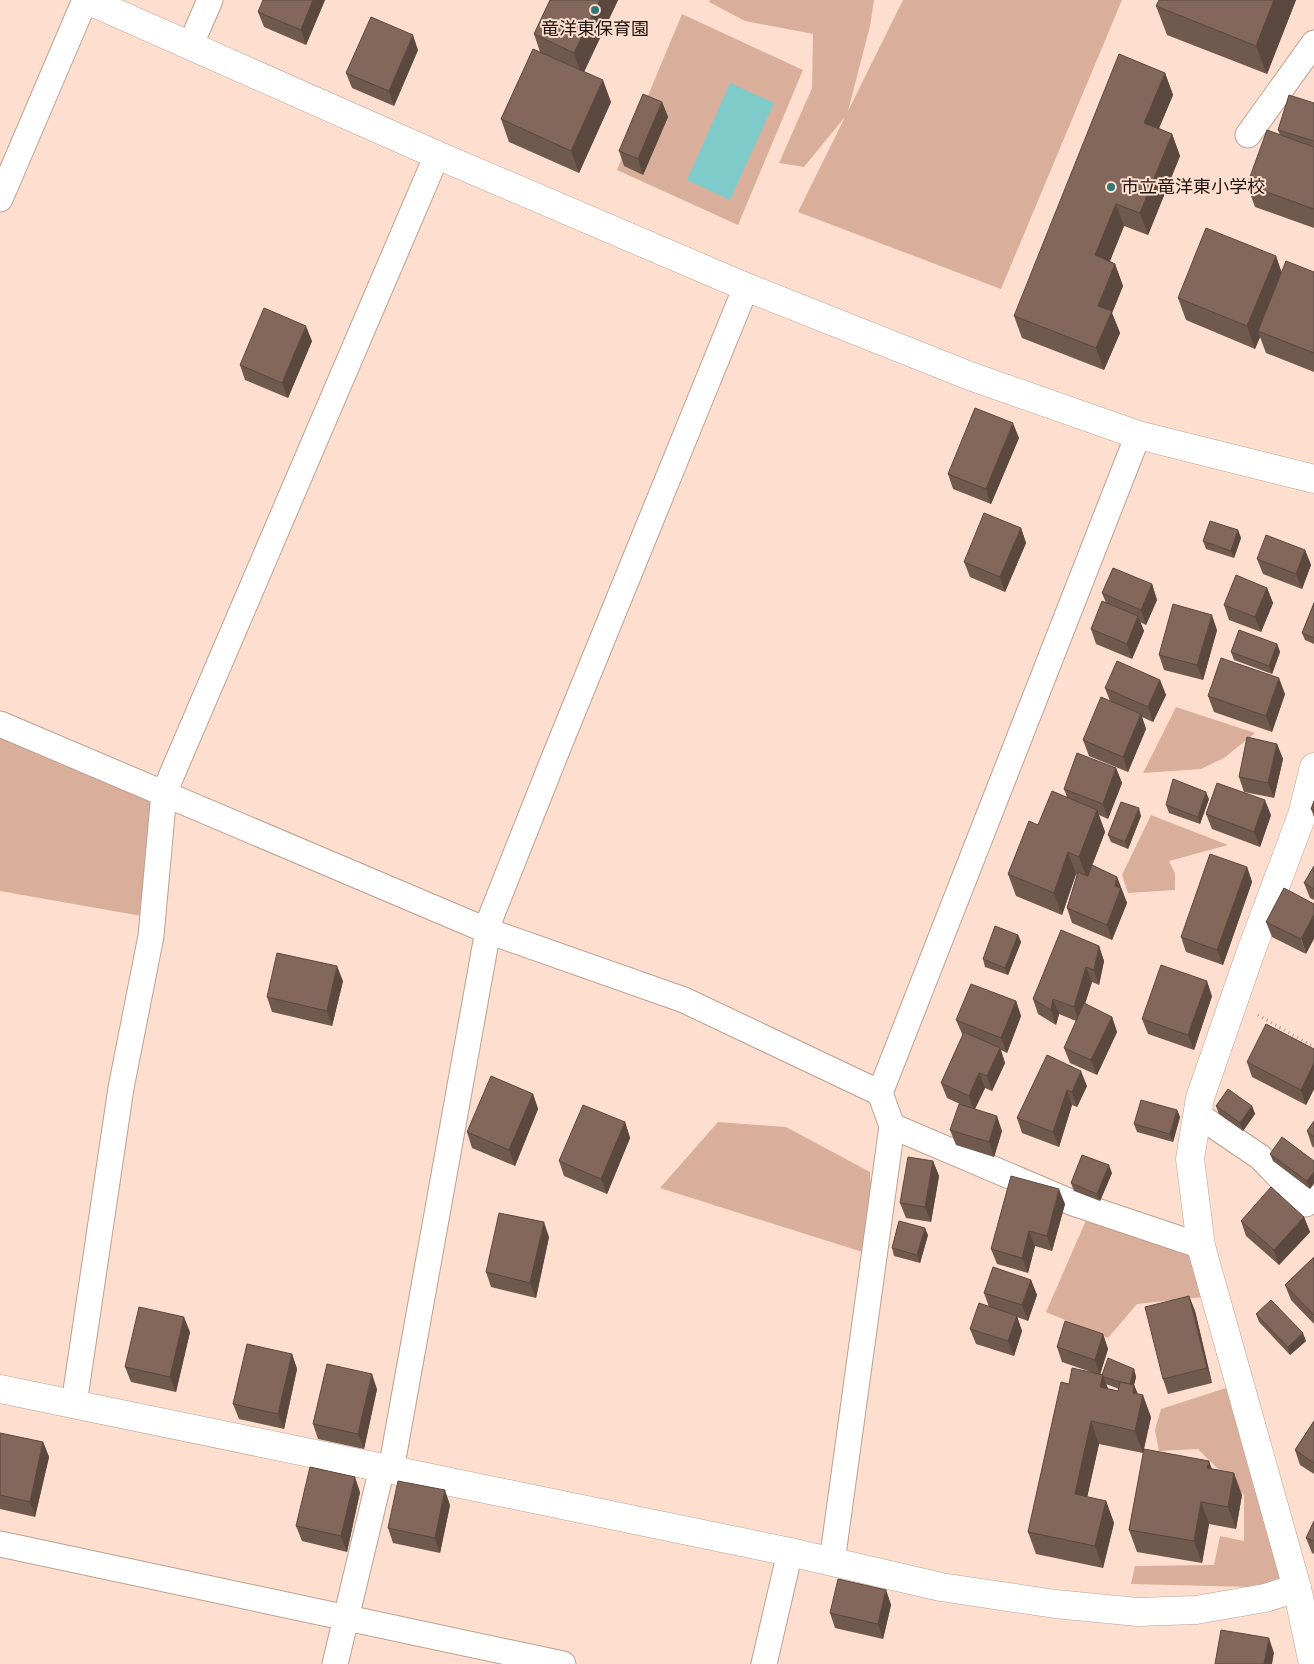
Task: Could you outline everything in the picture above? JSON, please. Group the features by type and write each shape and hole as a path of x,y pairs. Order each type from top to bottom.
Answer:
{"street":[{"path":"0,199 86,0 437,155 746,287 970,376 1138,435 1314,479"},
{"path":"190,46 210,0"},
{"path":"1248,135 1314,43"},
{"path":"74,1404 121,1088 151,936 164,793 437,155"},
{"path":"335,1664 387,1469 490,920 552,762 746,287"},
{"path":"832,1562 892,1126 880,1093 1138,435"},
{"path":"0,724 488,931 684,1000 880,1093"},
{"path":"1313,1664 1297,1588 1201,1246 1190,1159 1200,1098 1233,1001 1302,815 1314,767"},
{"path":"1198,1116 1260,1157 1306,1204 1314,1198"},
{"path":"892,1126 1073,1203 1201,1246"},
{"path":"0,1389 790,1552 941,1587 1055,1604 1138,1612 1196,1610 1265,1598 1297,1588"},
{"path":"0,1544 563,1664"},
{"path":"764,1664 790,1552"}],"path":[{"path":"1233,1001 1314,1047"}],"shaded area":[{"path":"710,0 874,0 870,26 848,111 903,0 1122,0 1001,289 798,212 845,117 804,167 779,163 812,88 813,34 745,21 709,2"},
{"path":"682,14 803,70 738,225 617,170"},
{"path":"1176,707 1255,733 1224,758 1201,769 1143,773"},
{"path":"0,724 164,793 153,918 0,891"},
{"path":"1151,815 1228,845 1169,861 1175,874 1175,890 1128,893 1122,875"},
{"path":"718,1122 786,1127 870,1172 875,1256 660,1188"},
{"path":"1091,1209 1201,1246 1203,1297 1137,1304 1108,1338 1046,1312"},
{"path":"1229,1387 1297,1588 1131,1584 1135,1566 1214,1565 1220,1536 1244,1541 1244,1495 1198,1449 1159,1451 1155,1430 1161,1409"}],"water":[{"path":"730,83 774,103 730,200 687,180"}],"building":[{"path":"263,0 313,0 301,30 258,12"},
{"path":"550,0 600,0 574,53 534,34"},
{"path":"1159,0 1274,0 1256,46 1156,6"},
{"path":"371,17 413,35 389,91 346,73"},
{"path":"533,49 603,80 571,151 501,119"},
{"path":"1119,54 1165,73 1144,123 1172,134 1140,213 1116,204 1095,255 1115,264 1098,306 1112,311 1096,348 1014,316"},
{"path":"643,94 662,102 638,159 619,151"},
{"path":"1289,95 1314,103 1314,141 1278,130"},
{"path":"1267,130 1314,147 1314,209 1247,185"},
{"path":"1206,228 1276,256 1247,326 1178,298"},
{"path":"1286,261 1314,272 1314,353 1258,331"},
{"path":"264,308 306,326 282,383 240,365"},
{"path":"975,408 1013,423 986,489 948,474"},
{"path":"984,513 1021,528 1000,577 964,562"},
{"path":"1210,521 1238,530 1231,551 1203,541"},
{"path":"1266,535 1305,550 1296,574 1257,559"},
{"path":"1113,568 1152,584 1141,610 1102,593"},
{"path":"1236,575 1267,588 1255,617 1224,605"},
{"path":"1102,601 1138,616 1127,644 1091,629"},
{"path":"1314,603 1314,638 1302,633"},
{"path":"1173,604 1212,615 1197,665 1159,655"},
{"path":"1239,630 1277,644 1269,666 1231,652"},
{"path":"1221,658 1279,678 1266,716 1208,696"},
{"path":"1117,661 1160,680 1148,707 1105,688"},
{"path":"1101,697 1141,714 1123,757 1083,740"},
{"path":"1247,737 1277,744 1268,783 1239,777"},
{"path":"1077,753 1116,768 1103,804 1064,789"},
{"path":"1173,779 1206,792 1198,817 1166,805"},
{"path":"1217,783 1265,800 1254,832 1206,814"},
{"path":"1052,791 1097,810 1079,857 1068,852 1054,893 1008,874 1029,821 1038,825"},
{"path":"1121,802 1139,808 1125,842 1108,835"},
{"path":"1210,854 1247,867 1217,950 1181,937"},
{"path":"1092,865 1117,877 1115,886 1121,888 1107,925 1067,908 1078,872 1088,876"},
{"path":"1314,866 1314,889 1304,883"},
{"path":"1284,888 1314,904 1314,914 1301,939 1266,922"},
{"path":"995,926 1018,935 1005,968 983,959"},
{"path":"1061,930 1099,946 1094,970 1086,967 1074,1007 1053,999 1051,1010 1033,999"},
{"path":"277,953 337,966 327,1011 267,997"},
{"path":"1161,965 1207,981 1188,1035 1142,1019"},
{"path":"971,984 1016,1001 1001,1038 956,1020"},
{"path":"1084,1003 1112,1017 1091,1060 1064,1048"},
{"path":"1266,1024 1314,1049 1314,1063 1301,1090 1247,1062"},
{"path":"964,1032 1000,1048 987,1076 979,1073 969,1096 941,1083"},
{"path":"1047,1055 1081,1071 1072,1092 1067,1090 1053,1132 1017,1118"},
{"path":"491,1076 533,1094 509,1150 467,1132"},
{"path":"1228,1089 1252,1106 1240,1123 1216,1106"},
{"path":"1141,1100 1177,1110 1170,1134 1134,1124"},
{"path":"959,1104 997,1116 989,1142 950,1130"},
{"path":"583,1105 625,1122 601,1179 559,1161"},
{"path":"1314,1121 1314,1137 1307,1131"},
{"path":"1282,1137 1314,1161 1314,1172 1307,1181 1270,1154"},
{"path":"1082,1155 1109,1165 1097,1194 1071,1183"},
{"path":"908,1157 933,1161 925,1207 900,1203"},
{"path":"1011,1176 1059,1189 1047,1236 1029,1231 1022,1258 991,1249"},
{"path":"1271,1187 1304,1217 1274,1250 1241,1221"},
{"path":"499,1213 544,1222 530,1283 486,1272"},
{"path":"899,1221 925,1228 917,1255 892,1248"},
{"path":"1314,1257 1314,1315 1285,1285"},
{"path":"993,1267 1031,1280 1022,1305 984,1293"},
{"path":"1189,1296 1207,1368 1163,1379 1145,1307"},
{"path":"1271,1300 1303,1333 1288,1347 1256,1314"},
{"path":"979,1303 1017,1316 1008,1341 970,1329"},
{"path":"139,1307 184,1317 170,1377 125,1367"},
{"path":"1065,1321 1103,1334 1095,1360 1057,1347"},
{"path":"247,1344 292,1354 278,1414 233,1404"},
{"path":"1108,1358 1134,1369 1130,1384 1102,1375"},
{"path":"327,1364 372,1374 358,1434 313,1424"},
{"path":"1072,1368 1103,1375 1100,1387 1118,1391 1120,1382 1134,1385 1133,1393 1143,1395 1135,1431 1091,1421 1075,1494 1106,1501 1095,1546 1028,1532 1061,1382 1069,1384"},
{"path":"1314,1421 1314,1463 1295,1450"},
{"path":"0,1433 43,1442 30,1502 0,1495"},
{"path":"1144,1449 1209,1461 1207,1468 1234,1473 1228,1507 1201,1502 1194,1541 1129,1530"},
{"path":"310,1467 355,1477 341,1536 296,1526"},
{"path":"398,1481 445,1490 435,1538 388,1528"},
{"path":"1314,1521 1314,1541 1306,1538"},
{"path":"838,1579 886,1590 878,1624 830,1613"},
{"path":"1221,1630 1269,1638 1264,1664 1215,1664"}],"place":[{"name":"竜洋東保育園","path":"595,10"},
{"name":"市立竜洋東小学校","path":"1111,187"}]}
